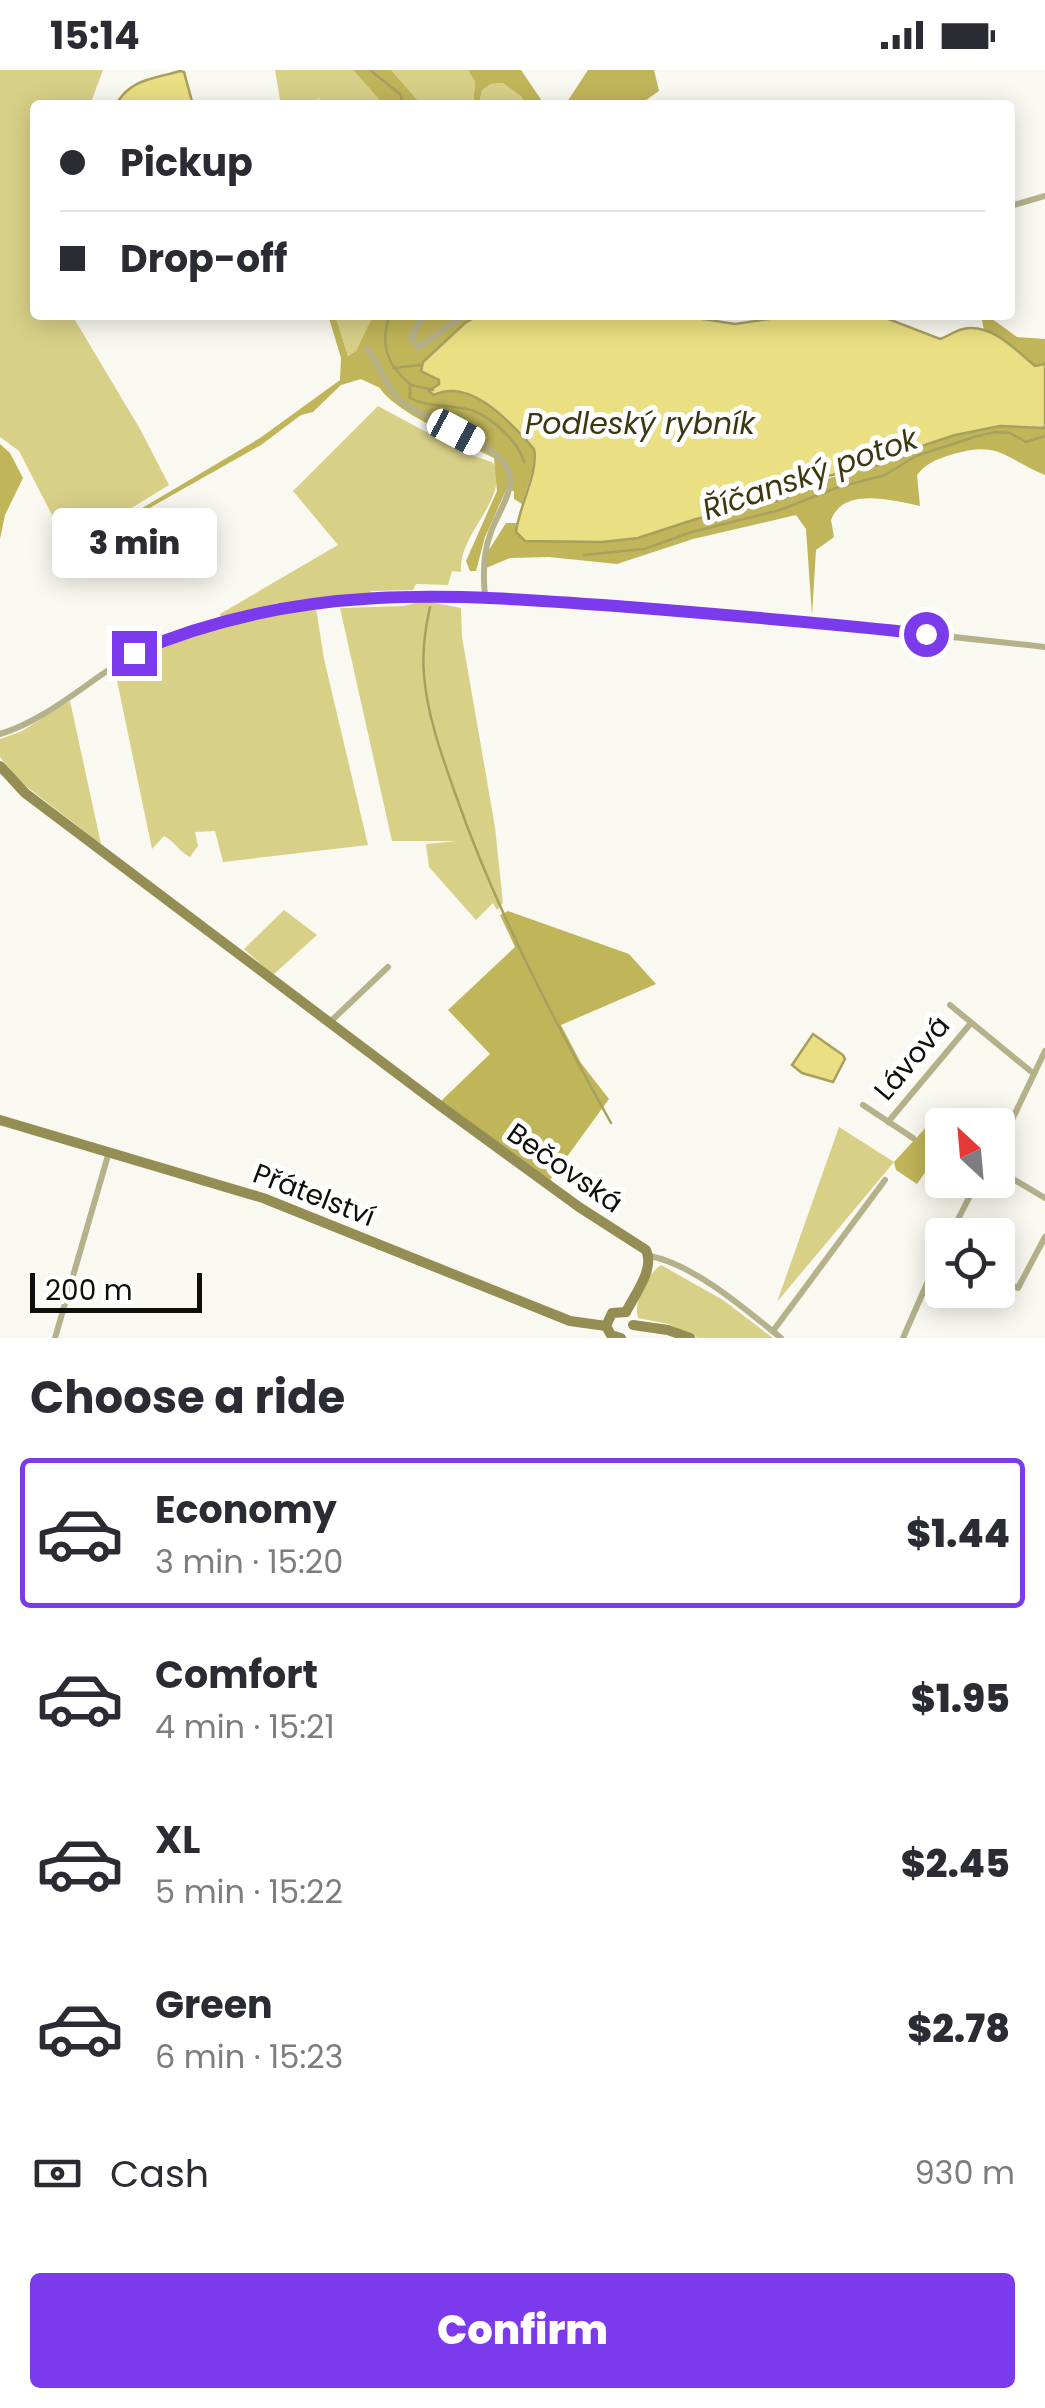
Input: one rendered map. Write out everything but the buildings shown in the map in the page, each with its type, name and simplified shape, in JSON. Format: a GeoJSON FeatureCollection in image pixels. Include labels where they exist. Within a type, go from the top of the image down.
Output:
{"type":"FeatureCollection","features":[{"type":"Feature","properties":{"kind":"street"},"geometry":{"type":"LineString","coordinates":[[1015,205],[1045,196]]}},
{"type":"Feature","properties":{"kind":"street"},"geometry":{"type":"LineString","coordinates":[[420,320],[411,338],[421,347],[457,320]]}},
{"type":"Feature","properties":{"kind":"street"},"geometry":{"type":"LineString","coordinates":[[366,348],[397,399],[501,458],[509,470],[509,487],[488,537],[484,596]]}},
{"type":"Feature","properties":{"kind":"street"},"geometry":{"type":"LineString","coordinates":[[0,734],[33,720],[134,653],[174,636],[294,604],[415,594],[484,596],[807,621],[1045,647]]}},
{"type":"Feature","properties":{"kind":"street","name":"Bečovská"},"geometry":{"type":"LineString","coordinates":[[0,766],[26,793],[328,1023],[579,1207],[641,1246],[650,1256],[663,1258],[726,1295],[782,1338]]}},
{"type":"Feature","properties":{"kind":"street"},"geometry":{"type":"LineString","coordinates":[[328,1023],[388,967]]}},
{"type":"Feature","properties":{"kind":"street"},"geometry":{"type":"LineString","coordinates":[[950,1005],[1034,1074]]}},
{"type":"Feature","properties":{"kind":"street","name":"Lávová"},"geometry":{"type":"LineString","coordinates":[[888,1122],[971,1023]]}},
{"type":"Feature","properties":{"kind":"street"},"geometry":{"type":"LineString","coordinates":[[1015,1114],[1044,1057]]}},
{"type":"Feature","properties":{"kind":"street","name":"Lávová"},"geometry":{"type":"LineString","coordinates":[[863,1105],[913,1138]]}},
{"type":"Feature","properties":{"kind":"street","name":"Přátelství"},"geometry":{"type":"LineString","coordinates":[[0,1120],[263,1198],[570,1321],[606,1326]]}},
{"type":"Feature","properties":{"kind":"street"},"geometry":{"type":"LineString","coordinates":[[54,1338],[110,1152]]}},
{"type":"Feature","properties":{"kind":"street"},"geometry":{"type":"LineString","coordinates":[[773,1331],[885,1180]]}},
{"type":"Feature","properties":{"kind":"street"},"geometry":{"type":"LineString","coordinates":[[1015,1180],[1043,1197],[1045,1186]]}},
{"type":"Feature","properties":{"kind":"street"},"geometry":{"type":"LineString","coordinates":[[1015,1286],[1018,1288],[1045,1237]]}},
{"type":"Feature","properties":{"kind":"street"},"geometry":{"type":"LineString","coordinates":[[626,1312],[648,1269],[650,1256]]}},
{"type":"Feature","properties":{"kind":"street"},"geometry":{"type":"LineString","coordinates":[[903,1338],[925,1289]]}},
{"type":"Feature","properties":{"kind":"street"},"geometry":{"type":"LineString","coordinates":[[626,1312],[612,1313],[606,1326],[611,1335],[619,1338],[630,1333],[634,1325]]}},
{"type":"Feature","properties":{"kind":"street"},"geometry":{"type":"LineString","coordinates":[[626,1312],[634,1325]]}},
{"type":"Feature","properties":{"kind":"street"},"geometry":{"type":"LineString","coordinates":[[634,1325],[690,1338]]}},
{"type":"Feature","properties":{"kind":"shaded area"},"geometry":{"type":"Polygon","coordinates":[[[0,70],[103,70],[92,100],[30,100],[30,320],[75,320],[169,485],[71,545],[19,451],[0,437],[0,70]]]}},
{"type":"Feature","properties":{"kind":"shaded area"},"geometry":{"type":"Polygon","coordinates":[[[275,70],[353,70],[380,100],[320,100],[318,96],[319,100],[280,100],[275,70]]]}},
{"type":"Feature","properties":{"kind":"shaded area"},"geometry":{"type":"Polygon","coordinates":[[[353,70],[391,70],[418,100],[380,100],[353,70]]]}},
{"type":"Feature","properties":{"kind":"shaded area"},"geometry":{"type":"Polygon","coordinates":[[[391,70],[468,70],[475,82],[473,100],[418,100],[391,70]]]}},
{"type":"Feature","properties":{"kind":"shaded area"},"geometry":{"type":"Polygon","coordinates":[[[468,70],[521,70],[541,100],[523,100],[503,83],[491,84],[482,90],[480,100],[473,100],[475,82],[468,70]]]}},
{"type":"Feature","properties":{"kind":"shaded area"},"geometry":{"type":"Polygon","coordinates":[[[588,70],[654,70],[659,91],[646,100],[568,100],[588,70]]]}},
{"type":"Feature","properties":{"kind":"shaded area"},"geometry":{"type":"Polygon","coordinates":[[[503,83],[523,100],[480,100],[482,90],[503,83]]]}},
{"type":"Feature","properties":{"kind":"shaded area"},"geometry":{"type":"Polygon","coordinates":[[[330,320],[337,320],[348,356],[356,351],[371,320],[470,320],[423,362],[421,371],[439,380],[429,391],[433,395],[462,393],[490,406],[534,449],[536,459],[522,504],[514,499],[514,491],[506,490],[485,537],[476,571],[470,571],[466,561],[497,491],[494,458],[414,416],[380,388],[361,379],[341,385],[313,412],[301,415],[261,445],[91,541],[78,558],[74,555],[90,539],[260,438],[340,380],[341,358],[330,320]]]}},
{"type":"Feature","properties":{"kind":"shaded area"},"geometry":{"type":"Polygon","coordinates":[[[337,320],[371,320],[356,351],[348,356],[337,320]]]}},
{"type":"Feature","properties":{"kind":"shaded area"},"geometry":{"type":"Polygon","coordinates":[[[982,320],[994,320],[1017,337],[1045,339],[1045,364],[1036,366],[1011,345],[984,330],[982,320]]]}},
{"type":"Feature","properties":{"kind":"shaded area"},"geometry":{"type":"Polygon","coordinates":[[[378,406],[465,453],[492,462],[497,468],[493,495],[466,545],[461,572],[452,571],[448,585],[416,584],[413,590],[371,591],[372,596],[277,603],[221,620],[220,614],[338,545],[293,491],[378,406]]]}},
{"type":"Feature","properties":{"kind":"shaded area"},"geometry":{"type":"Polygon","coordinates":[[[1000,426],[1045,428],[1045,475],[991,450],[967,451],[936,460],[920,471],[920,506],[870,498],[837,509],[831,520],[834,537],[816,550],[812,615],[806,529],[796,515],[693,539],[617,564],[549,557],[510,558],[486,568],[487,553],[506,523],[517,523],[516,532],[526,541],[602,542],[784,499],[809,485],[880,464],[919,446],[1000,426]]]}},
{"type":"Feature","properties":{"kind":"shaded area"},"geometry":{"type":"Polygon","coordinates":[[[0,444],[10,453],[23,478],[5,515],[0,539],[0,444]]]}},
{"type":"Feature","properties":{"kind":"shaded area"},"geometry":{"type":"Polygon","coordinates":[[[424,601],[461,608],[462,637],[495,827],[503,903],[497,910],[493,903],[476,920],[429,867],[426,844],[457,841],[392,841],[340,608],[403,606],[424,601]]]}},
{"type":"Feature","properties":{"kind":"shaded area"},"geometry":{"type":"Polygon","coordinates":[[[316,608],[324,659],[368,845],[223,862],[215,831],[195,832],[198,846],[190,857],[164,836],[152,849],[115,671],[161,647],[211,629],[316,608]]]}},
{"type":"Feature","properties":{"kind":"shaded area"},"geometry":{"type":"Polygon","coordinates":[[[70,701],[101,844],[18,780],[0,757],[0,739],[22,731],[70,701]]]}},
{"type":"Feature","properties":{"kind":"shaded area"},"geometry":{"type":"Polygon","coordinates":[[[284,910],[317,935],[273,975],[244,949],[284,910]]]}},
{"type":"Feature","properties":{"kind":"shaded area"},"geometry":{"type":"Polygon","coordinates":[[[508,911],[629,954],[656,984],[561,1025],[581,1063],[609,1099],[550,1180],[441,1101],[490,1054],[448,1010],[515,947],[500,915],[508,911]]]}},
{"type":"Feature","properties":{"kind":"shaded area"},"geometry":{"type":"Polygon","coordinates":[[[839,1127],[894,1162],[777,1302],[839,1127]]]}},
{"type":"Feature","properties":{"kind":"shaded area"},"geometry":{"type":"Polygon","coordinates":[[[925,1128],[925,1172],[917,1184],[896,1170],[894,1162],[925,1128]]]}},
{"type":"Feature","properties":{"kind":"shaded area"},"geometry":{"type":"Polygon","coordinates":[[[661,1265],[723,1300],[773,1338],[698,1338],[668,1324],[638,1318],[642,1289],[661,1265]]]}},
{"type":"Feature","properties":{"kind":"water"},"geometry":{"type":"Polygon","coordinates":[[[184,72],[192,100],[119,100],[135,85],[184,72]]]}},
{"type":"Feature","properties":{"kind":"water","name":"Podleský rybník"},"geometry":{"type":"Polygon","coordinates":[[[891,320],[940,339],[973,328],[993,333],[1035,366],[1045,364],[1045,428],[1000,426],[955,435],[878,465],[828,476],[802,486],[784,499],[696,519],[638,538],[602,542],[525,541],[516,532],[534,468],[534,449],[503,417],[476,398],[448,391],[434,395],[429,391],[439,380],[421,371],[423,362],[465,323],[891,320]]]}},
{"type":"Feature","properties":{"kind":"water"},"geometry":{"type":"Polygon","coordinates":[[[813,1034],[845,1059],[833,1082],[802,1073],[792,1065],[813,1034]]]}},
{"type":"Feature","properties":{"kind":"waterway","name":"Říčanský potok"},"geometry":{"type":"LineString","coordinates":[[370,70],[402,100]]}},
{"type":"Feature","properties":{"kind":"waterway","name":"Říčanský potok"},"geometry":{"type":"LineString","coordinates":[[389,320],[387,353],[410,384],[410,398],[481,415],[511,439],[524,462]]}},
{"type":"Feature","properties":{"kind":"waterway"},"geometry":{"type":"LineString","coordinates":[[393,368],[421,365]]}},
{"type":"Feature","properties":{"kind":"waterway"},"geometry":{"type":"LineString","coordinates":[[412,385],[433,390]]}},
{"type":"Feature","properties":{"kind":"waterway","name":"Říčanský potok"},"geometry":{"type":"LineString","coordinates":[[584,555],[644,549],[692,532],[780,510],[836,488],[885,475],[916,456],[974,437],[1010,433],[1026,442],[1045,436]]}},
{"type":"Feature","properties":{"kind":"waterway"},"geometry":{"type":"LineString","coordinates":[[430,607],[423,667],[436,735],[450,779],[506,920],[611,1123]]}},
{"type":"Feature","properties":{"kind":"route"},"geometry":{"type":"LineString","coordinates":[[134,653],[246,614],[294,604],[415,594],[520,598],[926,634]]}}]}
